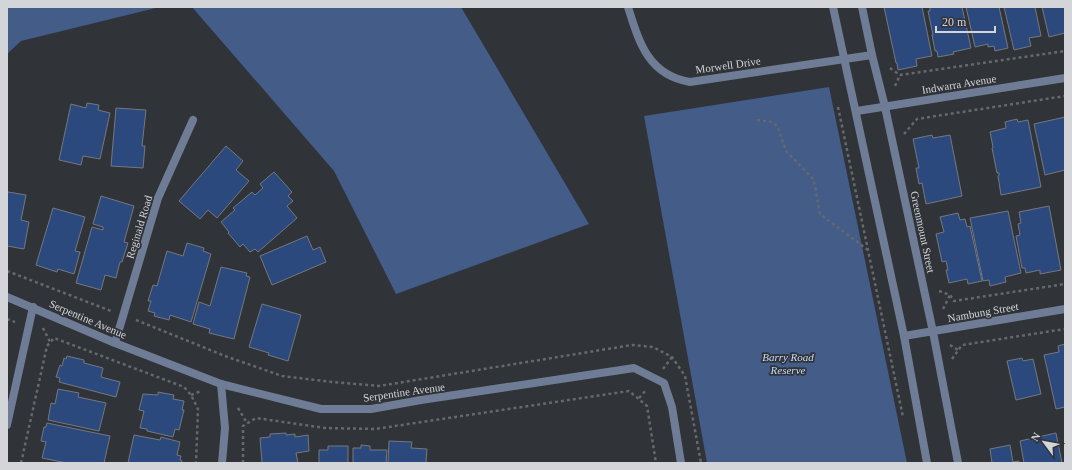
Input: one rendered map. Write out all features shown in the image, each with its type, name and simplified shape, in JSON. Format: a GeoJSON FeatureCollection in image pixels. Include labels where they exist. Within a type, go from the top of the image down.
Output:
{"type":"FeatureCollection","features":[{"type":"Feature","properties":{"kind":"street","name":"Morwell Drive"},"geometry":{"type":"LineString","coordinates":[[628,7],[637,36],[650,60],[664,73],[680,80],[690,82],[872,55]]}},
{"type":"Feature","properties":{"kind":"street"},"geometry":{"type":"LineString","coordinates":[[834,7],[904,336],[927,463]]}},
{"type":"Feature","properties":{"kind":"street","name":"Greenmount Street"},"geometry":{"type":"LineString","coordinates":[[862,7],[933,332],[958,463]]}},
{"type":"Feature","properties":{"kind":"street","name":"Indwarra Avenue"},"geometry":{"type":"LineString","coordinates":[[857,111],[1065,78]]}},
{"type":"Feature","properties":{"kind":"street","name":"Reginald Road"},"geometry":{"type":"LineString","coordinates":[[115,343],[158,198],[193,120]]}},
{"type":"Feature","properties":{"kind":"street","name":"Serpentine Avenue"},"geometry":{"type":"LineString","coordinates":[[7,297],[115,343],[221,384],[322,409],[370,409],[634,368],[664,383],[672,407],[681,463]]}},
{"type":"Feature","properties":{"kind":"street"},"geometry":{"type":"LineString","coordinates":[[7,425],[33,307]]}},
{"type":"Feature","properties":{"kind":"street","name":"Nambung Street"},"geometry":{"type":"LineString","coordinates":[[904,336],[1065,310]]}},
{"type":"Feature","properties":{"kind":"street"},"geometry":{"type":"LineString","coordinates":[[221,384],[225,428],[222,463]]}},
{"type":"Feature","properties":{"kind":"path"},"geometry":{"type":"LineString","coordinates":[[888,67],[900,75],[1065,51]]}},
{"type":"Feature","properties":{"kind":"path"},"geometry":{"type":"LineString","coordinates":[[903,135],[917,119],[1065,96]]}},
{"type":"Feature","properties":{"kind":"path"},"geometry":{"type":"LineString","coordinates":[[837,101],[903,417]]}},
{"type":"Feature","properties":{"kind":"path"},"geometry":{"type":"LineString","coordinates":[[757,120],[772,122],[778,127],[786,150],[813,179],[820,214],[868,250]]}},
{"type":"Feature","properties":{"kind":"path"},"geometry":{"type":"LineString","coordinates":[[7,271],[225,356],[282,376],[332,382],[379,386],[632,345],[653,347],[672,358],[685,376],[702,463]]}},
{"type":"Feature","properties":{"kind":"path"},"geometry":{"type":"LineString","coordinates":[[933,290],[950,295],[954,301],[1065,284]]}},
{"type":"Feature","properties":{"kind":"path"},"geometry":{"type":"LineString","coordinates":[[950,361],[962,345],[1065,329]]}},
{"type":"Feature","properties":{"kind":"path"},"geometry":{"type":"LineString","coordinates":[[21,463],[46,346],[54,338],[184,387],[191,395],[198,409],[196,463]]}},
{"type":"Feature","properties":{"kind":"path"},"geometry":{"type":"LineString","coordinates":[[244,463],[243,426],[256,418],[325,428],[375,429],[629,391],[648,406],[656,463]]}},
{"type":"Feature","properties":{"kind":"green space"},"geometry":{"type":"Polygon","coordinates":[[[7,7],[160,7],[21,41],[7,54],[7,7]]]}},
{"type":"Feature","properties":{"kind":"green space"},"geometry":{"type":"Polygon","coordinates":[[[192,7],[461,7],[589,224],[396,294],[334,171],[192,7]]]}},
{"type":"Feature","properties":{"kind":"green space","name":"Barry Road Reserve"},"geometry":{"type":"Polygon","coordinates":[[[829,87],[907,463],[707,463],[644,116],[829,87]]]}},
{"type":"Feature","properties":{"kind":"building"},"geometry":{"type":"Polygon","coordinates":[[[884,7],[922,7],[932,56],[916,59],[917,66],[898,70],[884,7]]]}},
{"type":"Feature","properties":{"kind":"building"},"geometry":{"type":"Polygon","coordinates":[[[930,7],[962,7],[971,48],[953,52],[954,54],[938,57],[937,51],[935,51],[928,11],[930,11],[930,7]]]}},
{"type":"Feature","properties":{"kind":"building"},"geometry":{"type":"Polygon","coordinates":[[[966,7],[999,7],[1008,48],[995,51],[994,46],[988,47],[988,44],[975,47],[966,7]]]}},
{"type":"Feature","properties":{"kind":"building"},"geometry":{"type":"Polygon","coordinates":[[[1004,7],[1035,7],[1041,36],[1029,38],[1031,46],[1014,50],[1004,7]]]}},
{"type":"Feature","properties":{"kind":"building"},"geometry":{"type":"Polygon","coordinates":[[[1042,7],[1065,7],[1065,33],[1049,37],[1042,7]]]}},
{"type":"Feature","properties":{"kind":"building"},"geometry":{"type":"Polygon","coordinates":[[[87,103],[99,105],[98,110],[110,113],[100,159],[83,156],[81,165],[59,160],[71,104],[86,108],[87,103]]]}},
{"type":"Feature","properties":{"kind":"building"},"geometry":{"type":"Polygon","coordinates":[[[116,108],[146,110],[142,146],[145,146],[143,168],[111,166],[116,108]]]}},
{"type":"Feature","properties":{"kind":"building"},"geometry":{"type":"Polygon","coordinates":[[[1065,117],[1065,170],[1045,175],[1034,124],[1065,117]]]}},
{"type":"Feature","properties":{"kind":"building"},"geometry":{"type":"Polygon","coordinates":[[[1017,119],[1018,122],[1028,120],[1041,187],[1001,195],[998,176],[999,173],[997,173],[990,132],[1006,128],[1005,122],[1017,119]]]}},
{"type":"Feature","properties":{"kind":"building"},"geometry":{"type":"Polygon","coordinates":[[[932,135],[933,138],[950,135],[962,196],[926,204],[922,183],[919,184],[916,168],[919,168],[913,139],[932,135]]]}},
{"type":"Feature","properties":{"kind":"building"},"geometry":{"type":"Polygon","coordinates":[[[226,146],[243,161],[236,170],[249,181],[217,218],[208,210],[200,219],[179,201],[226,146]]]}},
{"type":"Feature","properties":{"kind":"building"},"geometry":{"type":"Polygon","coordinates":[[[274,172],[292,192],[288,196],[293,201],[287,206],[297,218],[258,252],[255,249],[250,252],[243,244],[240,247],[221,222],[235,210],[233,208],[252,192],[255,195],[263,188],[260,184],[274,172]]]}},
{"type":"Feature","properties":{"kind":"building"},"geometry":{"type":"Polygon","coordinates":[[[7,189],[8,192],[26,195],[21,220],[29,222],[24,249],[7,246],[7,189]]]}},
{"type":"Feature","properties":{"kind":"building"},"geometry":{"type":"Polygon","coordinates":[[[101,196],[134,206],[124,242],[128,243],[122,262],[120,262],[116,278],[105,275],[101,290],[76,283],[92,227],[103,230],[103,227],[93,224],[101,196]]]}},
{"type":"Feature","properties":{"kind":"building"},"geometry":{"type":"Polygon","coordinates":[[[1049,206],[1061,270],[1040,274],[1040,270],[1026,273],[1025,268],[1022,268],[1016,236],[1020,235],[1018,224],[1021,223],[1019,212],[1049,206]]]}},
{"type":"Feature","properties":{"kind":"building"},"geometry":{"type":"Polygon","coordinates":[[[53,208],[85,217],[75,251],[80,252],[74,274],[58,269],[57,272],[36,265],[53,208]]]}},
{"type":"Feature","properties":{"kind":"building"},"geometry":{"type":"Polygon","coordinates":[[[1008,211],[1021,273],[1005,277],[1006,282],[990,286],[989,280],[983,281],[970,218],[1008,211]]]}},
{"type":"Feature","properties":{"kind":"building"},"geometry":{"type":"Polygon","coordinates":[[[958,213],[960,220],[965,219],[967,227],[970,226],[982,281],[968,284],[967,279],[949,283],[946,270],[948,270],[946,261],[942,262],[936,234],[944,232],[940,217],[958,213]]]}},
{"type":"Feature","properties":{"kind":"building"},"geometry":{"type":"Polygon","coordinates":[[[307,236],[313,250],[320,247],[326,262],[272,285],[260,256],[307,236]]]}},
{"type":"Feature","properties":{"kind":"building"},"geometry":{"type":"Polygon","coordinates":[[[187,243],[204,248],[203,251],[211,254],[191,322],[170,315],[169,320],[154,316],[155,313],[148,311],[151,301],[148,301],[153,285],[157,286],[167,251],[183,256],[187,243]]]}},
{"type":"Feature","properties":{"kind":"building"},"geometry":{"type":"Polygon","coordinates":[[[221,267],[247,273],[246,276],[250,277],[234,339],[209,333],[210,329],[193,324],[199,302],[210,306],[221,267]]]}},
{"type":"Feature","properties":{"kind":"building"},"geometry":{"type":"Polygon","coordinates":[[[262,304],[301,315],[288,361],[249,347],[262,304]]]}},
{"type":"Feature","properties":{"kind":"building"},"geometry":{"type":"Polygon","coordinates":[[[1065,344],[1065,407],[1056,409],[1044,355],[1059,352],[1058,346],[1065,344]]]}},
{"type":"Feature","properties":{"kind":"building"},"geometry":{"type":"Polygon","coordinates":[[[67,356],[84,360],[84,363],[103,368],[101,377],[120,382],[116,397],[59,382],[60,378],[56,377],[60,365],[62,366],[64,358],[66,359],[67,356]]]}},
{"type":"Feature","properties":{"kind":"building"},"geometry":{"type":"Polygon","coordinates":[[[1022,358],[1023,361],[1033,359],[1041,394],[1016,400],[1007,361],[1022,358]]]}},
{"type":"Feature","properties":{"kind":"building"},"geometry":{"type":"Polygon","coordinates":[[[58,389],[79,393],[78,397],[106,403],[99,431],[48,420],[51,403],[55,404],[58,389]]]}},
{"type":"Feature","properties":{"kind":"building"},"geometry":{"type":"Polygon","coordinates":[[[158,392],[174,395],[173,399],[184,401],[182,410],[184,410],[179,430],[175,429],[173,437],[140,428],[144,411],[139,410],[143,394],[158,395],[158,392]]]}},
{"type":"Feature","properties":{"kind":"building"},"geometry":{"type":"Polygon","coordinates":[[[47,423],[110,436],[104,463],[67,463],[42,458],[46,442],[41,441],[44,427],[46,427],[47,423]]]}},
{"type":"Feature","properties":{"kind":"building"},"geometry":{"type":"Polygon","coordinates":[[[286,433],[286,435],[295,434],[295,437],[308,435],[309,451],[296,453],[298,463],[262,463],[260,438],[270,437],[270,434],[286,433]]]}},
{"type":"Feature","properties":{"kind":"building"},"geometry":{"type":"Polygon","coordinates":[[[1056,433],[1062,463],[1024,463],[1020,441],[1056,433]]]}},
{"type":"Feature","properties":{"kind":"building"},"geometry":{"type":"Polygon","coordinates":[[[134,435],[160,440],[161,437],[180,442],[177,455],[181,456],[180,460],[182,463],[128,463],[134,435]]]}},
{"type":"Feature","properties":{"kind":"building"},"geometry":{"type":"Polygon","coordinates":[[[389,441],[412,442],[411,448],[427,449],[426,463],[388,463],[389,441]]]}},
{"type":"Feature","properties":{"kind":"building"},"geometry":{"type":"Polygon","coordinates":[[[361,445],[370,446],[370,450],[387,450],[386,463],[353,463],[353,448],[361,448],[361,445]]]}},
{"type":"Feature","properties":{"kind":"building"},"geometry":{"type":"Polygon","coordinates":[[[1010,445],[1013,462],[1019,461],[1019,463],[992,463],[990,449],[1010,445]]]}},
{"type":"Feature","properties":{"kind":"building"},"geometry":{"type":"Polygon","coordinates":[[[328,446],[348,446],[348,463],[319,463],[319,450],[328,450],[328,446]]]}}]}
